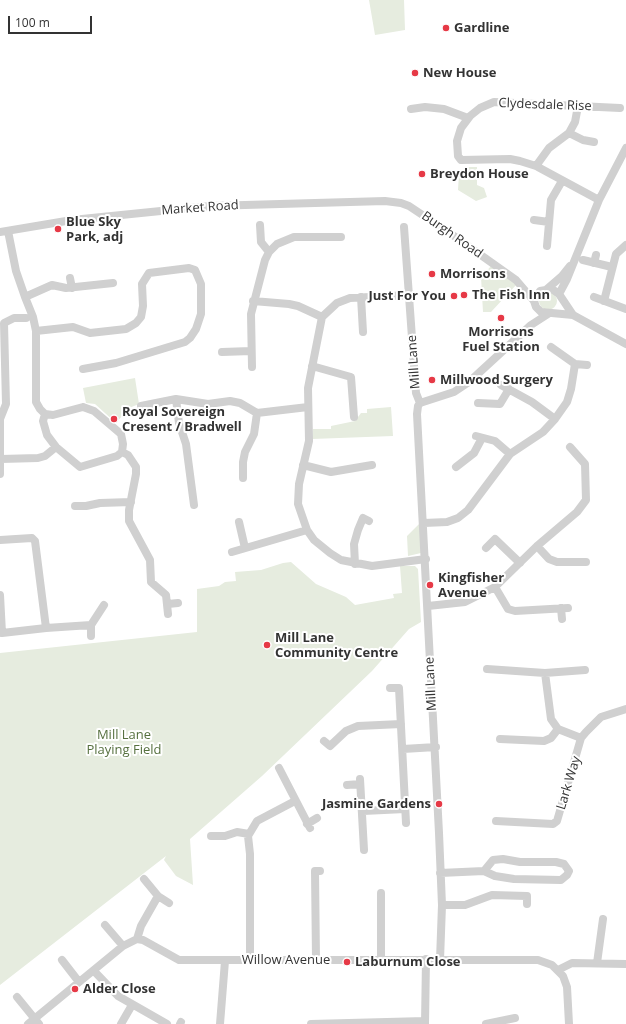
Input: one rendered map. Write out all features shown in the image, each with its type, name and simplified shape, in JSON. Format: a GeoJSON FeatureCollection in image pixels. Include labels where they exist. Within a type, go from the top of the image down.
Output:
{"type":"FeatureCollection","features":[{"type":"Feature","properties":{"kind":"street","name":"Clydesdale Rise"},"geometry":{"type":"LineString","coordinates":[[536,166],[510,158],[461,160],[458,156],[457,141],[461,128],[468,118],[480,108],[494,102],[620,108]]}},
{"type":"Feature","properties":{"kind":"street"},"geometry":{"type":"LineString","coordinates":[[578,106],[576,122],[569,133],[549,148],[536,166],[599,200]]}},
{"type":"Feature","properties":{"kind":"street"},"geometry":{"type":"LineString","coordinates":[[411,109],[425,107],[444,109],[468,118]]}},
{"type":"Feature","properties":{"kind":"street"},"geometry":{"type":"LineString","coordinates":[[569,133],[583,140],[594,142]]}},
{"type":"Feature","properties":{"kind":"street"},"geometry":{"type":"LineString","coordinates":[[420,403],[454,392],[469,382],[531,325],[560,307],[560,297],[571,271],[573,262],[599,200],[623,163],[626,148]]}},
{"type":"Feature","properties":{"kind":"street"},"geometry":{"type":"LineString","coordinates":[[548,246],[552,200],[562,181]]}},
{"type":"Feature","properties":{"kind":"street","name":"Market Road"},"geometry":{"type":"LineString","coordinates":[[4,232],[72,220],[216,206],[385,201],[401,204]]}},
{"type":"Feature","properties":{"kind":"street","name":"Burgh Road"},"geometry":{"type":"LineString","coordinates":[[401,204],[409,206],[521,284],[540,312],[574,315]]}},
{"type":"Feature","properties":{"kind":"street"},"geometry":{"type":"LineString","coordinates":[[534,220],[549,222]]}},
{"type":"Feature","properties":{"kind":"street"},"geometry":{"type":"LineString","coordinates":[[260,225],[261,242],[269,252]]}},
{"type":"Feature","properties":{"kind":"street","name":"Mill Lane"},"geometry":{"type":"LineString","coordinates":[[407,231],[416,393],[420,403],[417,414],[436,747],[442,905],[440,960]]}},
{"type":"Feature","properties":{"kind":"street"},"geometry":{"type":"LineString","coordinates":[[4,232],[16,271],[33,317],[36,331],[36,402],[45,414],[53,415],[83,407],[89,408],[121,434],[123,444],[122,452],[117,456],[80,467],[56,447],[44,430],[43,421],[45,414]]}},
{"type":"Feature","properties":{"kind":"street"},"geometry":{"type":"LineString","coordinates":[[252,367],[250,326],[253,301],[269,252],[277,244],[294,237],[341,237]]}},
{"type":"Feature","properties":{"kind":"street"},"geometry":{"type":"LineString","coordinates":[[604,301],[616,254],[626,245]]}},
{"type":"Feature","properties":{"kind":"street"},"geometry":{"type":"LineString","coordinates":[[583,260],[595,259],[612,267]]}},
{"type":"Feature","properties":{"kind":"street"},"geometry":{"type":"LineString","coordinates":[[531,325],[535,304],[543,290],[562,276],[573,262]]}},
{"type":"Feature","properties":{"kind":"street"},"geometry":{"type":"LineString","coordinates":[[36,331],[73,327],[90,332],[126,329],[136,323],[141,317],[143,306],[142,284],[149,273],[189,268],[195,270],[201,284],[200,314],[196,329],[190,338],[185,342],[116,363],[83,369]]}},
{"type":"Feature","properties":{"kind":"street"},"geometry":{"type":"LineString","coordinates":[[70,278],[72,288]]}},
{"type":"Feature","properties":{"kind":"street"},"geometry":{"type":"LineString","coordinates":[[25,297],[52,285],[72,288],[113,283]]}},
{"type":"Feature","properties":{"kind":"street","name":"Burgh Road"},"geometry":{"type":"LineString","coordinates":[[521,284],[543,290],[552,289],[574,315],[626,344]]}},
{"type":"Feature","properties":{"kind":"street"},"geometry":{"type":"LineString","coordinates":[[410,295],[350,298],[337,303],[322,317],[308,388],[310,441],[299,484],[298,504],[307,530],[314,540],[341,560],[355,564],[372,566],[426,559]]}},
{"type":"Feature","properties":{"kind":"street"},"geometry":{"type":"LineString","coordinates":[[361,297],[363,332]]}},
{"type":"Feature","properties":{"kind":"street"},"geometry":{"type":"LineString","coordinates":[[594,297],[626,309]]}},
{"type":"Feature","properties":{"kind":"street"},"geometry":{"type":"LineString","coordinates":[[253,301],[298,306],[322,317]]}},
{"type":"Feature","properties":{"kind":"street"},"geometry":{"type":"LineString","coordinates":[[0,474],[0,419],[6,404],[4,323],[14,318],[26,318]]}},
{"type":"Feature","properties":{"kind":"street"},"geometry":{"type":"LineString","coordinates":[[551,347],[575,364],[587,365]]}},
{"type":"Feature","properties":{"kind":"street"},"geometry":{"type":"LineString","coordinates":[[222,352],[251,351]]}},
{"type":"Feature","properties":{"kind":"street"},"geometry":{"type":"LineString","coordinates":[[424,523],[447,522],[458,518],[468,510],[510,454],[543,432],[555,419],[567,402],[571,389],[575,364]]}},
{"type":"Feature","properties":{"kind":"street"},"geometry":{"type":"LineString","coordinates":[[312,366],[351,377],[354,417]]}},
{"type":"Feature","properties":{"kind":"street"},"geometry":{"type":"LineString","coordinates":[[478,404],[500,404],[507,386],[555,419]]}},
{"type":"Feature","properties":{"kind":"street"},"geometry":{"type":"LineString","coordinates":[[141,406],[176,398],[208,404],[230,401],[240,402],[257,413],[308,408]]}},
{"type":"Feature","properties":{"kind":"street"},"geometry":{"type":"LineString","coordinates":[[176,398],[179,423],[186,444],[194,505]]}},
{"type":"Feature","properties":{"kind":"street"},"geometry":{"type":"LineString","coordinates":[[243,478],[243,462],[245,452],[254,434],[257,413]]}},
{"type":"Feature","properties":{"kind":"street"},"geometry":{"type":"LineString","coordinates":[[456,467],[474,453],[479,437],[495,441],[510,454]]}},
{"type":"Feature","properties":{"kind":"street"},"geometry":{"type":"LineString","coordinates":[[1,459],[38,458],[45,456],[56,447]]}},
{"type":"Feature","properties":{"kind":"street"},"geometry":{"type":"LineString","coordinates":[[428,606],[465,602],[495,588],[537,546],[577,512],[586,500],[583,488],[585,464],[570,447]]}},
{"type":"Feature","properties":{"kind":"street"},"geometry":{"type":"LineString","coordinates":[[122,452],[128,455],[136,467],[129,510],[129,521],[150,560],[152,566],[152,582],[166,595],[168,614]]}},
{"type":"Feature","properties":{"kind":"street"},"geometry":{"type":"LineString","coordinates":[[303,465],[331,472],[372,465]]}},
{"type":"Feature","properties":{"kind":"street"},"geometry":{"type":"LineString","coordinates":[[75,506],[86,506],[100,502],[131,502]]}},
{"type":"Feature","properties":{"kind":"street"},"geometry":{"type":"LineString","coordinates":[[355,564],[354,544],[363,518]]}},
{"type":"Feature","properties":{"kind":"street"},"geometry":{"type":"LineString","coordinates":[[239,522],[245,548]]}},
{"type":"Feature","properties":{"kind":"street"},"geometry":{"type":"LineString","coordinates":[[232,552],[307,530]]}},
{"type":"Feature","properties":{"kind":"street"},"geometry":{"type":"LineString","coordinates":[[0,540],[32,538],[35,541],[46,628]]}},
{"type":"Feature","properties":{"kind":"street"},"geometry":{"type":"LineString","coordinates":[[486,548],[494,539],[520,563]]}},
{"type":"Feature","properties":{"kind":"street"},"geometry":{"type":"LineString","coordinates":[[537,546],[549,559],[556,562],[586,562]]}},
{"type":"Feature","properties":{"kind":"street"},"geometry":{"type":"LineString","coordinates":[[495,588],[508,609],[515,611],[565,608],[562,619]]}},
{"type":"Feature","properties":{"kind":"street"},"geometry":{"type":"LineString","coordinates":[[0,595],[2,633],[91,625]]}},
{"type":"Feature","properties":{"kind":"street"},"geometry":{"type":"LineString","coordinates":[[168,604],[178,603]]}},
{"type":"Feature","properties":{"kind":"street"},"geometry":{"type":"LineString","coordinates":[[91,636],[91,625],[104,605]]}},
{"type":"Feature","properties":{"kind":"street"},"geometry":{"type":"LineString","coordinates":[[487,669],[544,673],[584,670]]}},
{"type":"Feature","properties":{"kind":"street"},"geometry":{"type":"LineString","coordinates":[[544,673],[548,711],[551,719],[558,729],[582,738]]}},
{"type":"Feature","properties":{"kind":"street"},"geometry":{"type":"LineString","coordinates":[[390,688],[399,688],[406,823]]}},
{"type":"Feature","properties":{"kind":"street","name":"Lark Way"},"geometry":{"type":"LineString","coordinates":[[496,821],[553,824],[557,821],[582,738],[591,724],[601,717],[626,709]]}},
{"type":"Feature","properties":{"kind":"street"},"geometry":{"type":"LineString","coordinates":[[328,746],[346,731],[358,726],[402,724]]}},
{"type":"Feature","properties":{"kind":"street"},"geometry":{"type":"LineString","coordinates":[[500,739],[544,741],[551,738],[558,729]]}},
{"type":"Feature","properties":{"kind":"street"},"geometry":{"type":"LineString","coordinates":[[403,749],[436,747]]}},
{"type":"Feature","properties":{"kind":"street"},"geometry":{"type":"LineString","coordinates":[[279,768],[308,826],[317,818]]}},
{"type":"Feature","properties":{"kind":"street"},"geometry":{"type":"LineString","coordinates":[[347,785],[360,782],[363,811],[364,848]]}},
{"type":"Feature","properties":{"kind":"street"},"geometry":{"type":"LineString","coordinates":[[250,960],[249,834],[253,826],[264,816],[295,801]]}},
{"type":"Feature","properties":{"kind":"street"},"geometry":{"type":"LineString","coordinates":[[363,811],[405,809]]}},
{"type":"Feature","properties":{"kind":"street"},"geometry":{"type":"LineString","coordinates":[[211,836],[225,836],[237,832],[249,834]]}},
{"type":"Feature","properties":{"kind":"street"},"geometry":{"type":"LineString","coordinates":[[440,873],[484,871],[495,876],[561,880],[568,875],[569,871],[564,864],[556,862],[520,862],[498,859],[493,860],[484,871]]}},
{"type":"Feature","properties":{"kind":"street"},"geometry":{"type":"LineString","coordinates":[[315,871],[316,960]]}},
{"type":"Feature","properties":{"kind":"street"},"geometry":{"type":"LineString","coordinates":[[144,879],[158,896],[170,903]]}},
{"type":"Feature","properties":{"kind":"street"},"geometry":{"type":"LineString","coordinates":[[381,893],[381,960]]}},
{"type":"Feature","properties":{"kind":"street"},"geometry":{"type":"LineString","coordinates":[[442,905],[465,905],[492,895],[527,896],[527,904]]}},
{"type":"Feature","properties":{"kind":"street"},"geometry":{"type":"LineString","coordinates":[[18,997],[34,1022],[123,946],[137,938],[141,926],[158,896]]}},
{"type":"Feature","properties":{"kind":"street"},"geometry":{"type":"LineString","coordinates":[[597,963],[603,918]]}},
{"type":"Feature","properties":{"kind":"street"},"geometry":{"type":"LineString","coordinates":[[105,924],[123,946]]}},
{"type":"Feature","properties":{"kind":"street","name":"Willow Avenue"},"geometry":{"type":"LineString","coordinates":[[137,938],[180,960],[440,960]]}},
{"type":"Feature","properties":{"kind":"street"},"geometry":{"type":"LineString","coordinates":[[311,1024],[425,1022],[426,959]]}},
{"type":"Feature","properties":{"kind":"street"},"geometry":{"type":"LineString","coordinates":[[62,960],[79,982]]}},
{"type":"Feature","properties":{"kind":"street"},"geometry":{"type":"LineString","coordinates":[[440,960],[538,960],[552,965],[562,976],[567,988],[570,1024]]}},
{"type":"Feature","properties":{"kind":"street"},"geometry":{"type":"LineString","coordinates":[[220,1024],[225,961]]}},
{"type":"Feature","properties":{"kind":"street"},"geometry":{"type":"LineString","coordinates":[[558,970],[572,963],[626,964]]}},
{"type":"Feature","properties":{"kind":"street"},"geometry":{"type":"LineString","coordinates":[[94,971],[109,988],[132,1005],[167,1024]]}},
{"type":"Feature","properties":{"kind":"street"},"geometry":{"type":"LineString","coordinates":[[121,1024],[132,1005]]}},
{"type":"Feature","properties":{"kind":"street"},"geometry":{"type":"LineString","coordinates":[[486,1024],[515,1018]]}},
{"type":"Feature","properties":{"kind":"green space"},"geometry":{"type":"Polygon","coordinates":[[[369,0],[404,0],[405,30],[375,35],[369,0]]]}},
{"type":"Feature","properties":{"kind":"green space"},"geometry":{"type":"Polygon","coordinates":[[[465,167],[477,167],[477,185],[484,188],[487,197],[476,201],[458,190],[459,173],[462,172],[465,167]]]}},
{"type":"Feature","properties":{"kind":"green space"},"geometry":{"type":"Polygon","coordinates":[[[492,265],[517,284],[491,312],[483,312],[481,277],[492,265]]]}},
{"type":"Feature","properties":{"kind":"green space"},"geometry":{"type":"Polygon","coordinates":[[[548,292],[554,295],[557,301],[554,307],[548,310],[542,307],[539,301],[542,295],[548,292]]]}},
{"type":"Feature","properties":{"kind":"green space"},"geometry":{"type":"Polygon","coordinates":[[[135,378],[139,404],[129,408],[116,423],[95,404],[86,403],[83,388],[135,378]]]}},
{"type":"Feature","properties":{"kind":"green space"},"geometry":{"type":"Polygon","coordinates":[[[391,407],[393,436],[312,439],[313,429],[331,429],[331,426],[355,421],[361,413],[367,413],[367,409],[391,407]]]}},
{"type":"Feature","properties":{"kind":"green space"},"geometry":{"type":"Polygon","coordinates":[[[420,523],[421,553],[408,556],[407,536],[420,523]]]}},
{"type":"Feature","properties":{"kind":"green space","name":"Mill Lane Playing Field"},"geometry":{"type":"Polygon","coordinates":[[[291,562],[316,584],[346,597],[355,605],[394,598],[393,594],[402,593],[400,566],[415,566],[418,569],[421,622],[409,629],[372,671],[262,776],[190,839],[193,885],[176,876],[164,860],[166,856],[0,985],[0,653],[197,632],[197,589],[219,586],[225,582],[236,581],[235,572],[261,570],[291,562]]]}},
{"type":"Feature","properties":{"kind":"place","name":"Gardline"},"geometry":{"type":"Point","coordinates":[446,28]}},
{"type":"Feature","properties":{"kind":"place","name":"New House"},"geometry":{"type":"Point","coordinates":[415,73]}},
{"type":"Feature","properties":{"kind":"place","name":"Breydon House"},"geometry":{"type":"Point","coordinates":[422,174]}},
{"type":"Feature","properties":{"kind":"place","name":"Blue Sky Park, adj"},"geometry":{"type":"Point","coordinates":[58,229]}},
{"type":"Feature","properties":{"kind":"place","name":"Morrisons"},"geometry":{"type":"Point","coordinates":[432,274]}},
{"type":"Feature","properties":{"kind":"place","name":"The Fish Inn"},"geometry":{"type":"Point","coordinates":[464,295]}},
{"type":"Feature","properties":{"kind":"place","name":"Just For You"},"geometry":{"type":"Point","coordinates":[454,296]}},
{"type":"Feature","properties":{"kind":"place","name":"Morrisons Fuel Station"},"geometry":{"type":"Point","coordinates":[501,318]}},
{"type":"Feature","properties":{"kind":"place","name":"Millwood Surgery"},"geometry":{"type":"Point","coordinates":[432,380]}},
{"type":"Feature","properties":{"kind":"place","name":"Royal Sovereign Cresent / Bradwell"},"geometry":{"type":"Point","coordinates":[114,419]}},
{"type":"Feature","properties":{"kind":"place","name":"Kingfisher Avenue"},"geometry":{"type":"Point","coordinates":[430,585]}},
{"type":"Feature","properties":{"kind":"place","name":"Mill Lane Community Centre"},"geometry":{"type":"Point","coordinates":[267,645]}},
{"type":"Feature","properties":{"kind":"place","name":"Jasmine Gardens"},"geometry":{"type":"Point","coordinates":[439,804]}},
{"type":"Feature","properties":{"kind":"place","name":"Laburnum Close"},"geometry":{"type":"Point","coordinates":[347,962]}},
{"type":"Feature","properties":{"kind":"place","name":"Alder Close"},"geometry":{"type":"Point","coordinates":[75,989]}}]}
